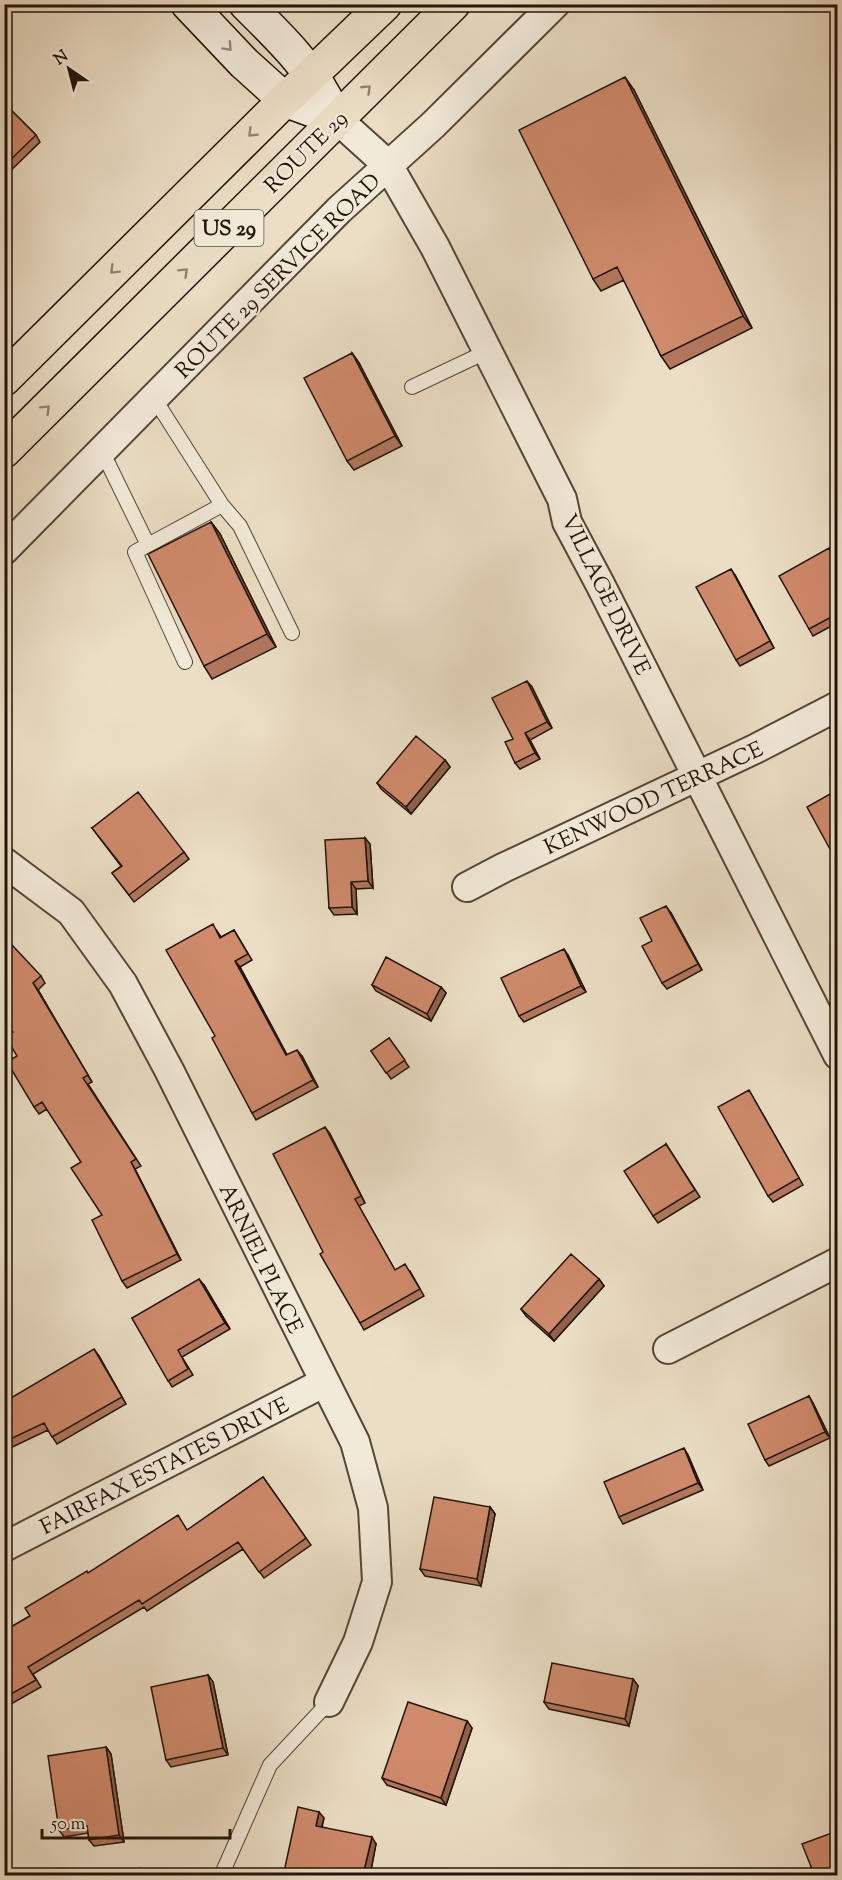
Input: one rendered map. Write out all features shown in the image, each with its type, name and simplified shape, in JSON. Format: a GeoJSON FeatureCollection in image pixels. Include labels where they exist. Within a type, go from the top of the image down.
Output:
{"type":"FeatureCollection","features":[{"type":"Feature","properties":{"kind":"main road"},"geometry":{"type":"LineString","coordinates":[[188,4],[244,63],[285,100],[337,119]]}},
{"type":"Feature","properties":{"kind":"main road"},"geometry":{"type":"LineString","coordinates":[[246,4],[313,75],[337,119]]}},
{"type":"Feature","properties":{"kind":"main road","name":"US 29"},"geometry":{"type":"LineString","coordinates":[[4,379],[385,4]]}},
{"type":"Feature","properties":{"kind":"main road","name":"ROUTE 29"},"geometry":{"type":"LineString","coordinates":[[4,451],[453,4]]}},
{"type":"Feature","properties":{"kind":"street","name":"ROUTE 29 SERVICE ROAD"},"geometry":{"type":"LineString","coordinates":[[4,550],[339,210],[433,124],[555,4]]}},
{"type":"Feature","properties":{"kind":"street","name":"VILLAGE DRIVE"},"geometry":{"type":"LineString","coordinates":[[337,119],[388,165],[435,247],[562,499],[567,522],[698,776],[837,1054]]}},
{"type":"Feature","properties":{"kind":"street","name":"KENWOOD TERRACE"},"geometry":{"type":"LineString","coordinates":[[467,887],[755,749],[837,706]]}},
{"type":"Feature","properties":{"kind":"street","name":"ARNIEL PLACE"},"geometry":{"type":"LineString","coordinates":[[4,862],[71,912],[123,984],[169,1071],[323,1383],[355,1442],[373,1508],[377,1582],[358,1642],[329,1702]]}},
{"type":"Feature","properties":{"kind":"street"},"geometry":{"type":"LineString","coordinates":[[668,1349],[837,1262]]}},
{"type":"Feature","properties":{"kind":"street","name":"FAIRFAX ESTATES DRIVE"},"geometry":{"type":"LineString","coordinates":[[4,1547],[323,1383]]}},
{"type":"Feature","properties":{"kind":"lane"},"geometry":{"type":"LineString","coordinates":[[412,387],[488,351]]}},
{"type":"Feature","properties":{"kind":"lane"},"geometry":{"type":"LineString","coordinates":[[154,398],[222,505],[240,526],[292,633]]}},
{"type":"Feature","properties":{"kind":"lane"},"geometry":{"type":"LineString","coordinates":[[102,451],[148,545]]}},
{"type":"Feature","properties":{"kind":"lane"},"geometry":{"type":"LineString","coordinates":[[185,663],[135,552],[222,505]]}},
{"type":"Feature","properties":{"kind":"lane"},"geometry":{"type":"LineString","coordinates":[[221,1875],[270,1765],[329,1702]]}},
{"type":"Feature","properties":{"kind":"building"},"geometry":{"type":"Polygon","coordinates":[[[625,77],[743,316],[661,356],[617,267],[593,279],[519,130],[625,77]]]}},
{"type":"Feature","properties":{"kind":"building"},"geometry":{"type":"Polygon","coordinates":[[[4,103],[36,135],[4,166],[4,103]]]}},
{"type":"Feature","properties":{"kind":"building"},"geometry":{"type":"Polygon","coordinates":[[[352,353],[395,436],[347,461],[304,378],[352,353]]]}},
{"type":"Feature","properties":{"kind":"building"},"geometry":{"type":"Polygon","coordinates":[[[211,522],[267,634],[204,666],[148,554],[211,522]]]}},
{"type":"Feature","properties":{"kind":"building"},"geometry":{"type":"Polygon","coordinates":[[[829,548],[837,563],[837,614],[809,629],[779,576],[829,548]]]}},
{"type":"Feature","properties":{"kind":"building"},"geometry":{"type":"Polygon","coordinates":[[[731,569],[770,641],[736,660],[696,587],[731,569]]]}},
{"type":"Feature","properties":{"kind":"building"},"geometry":{"type":"Polygon","coordinates":[[[527,681],[547,722],[525,733],[535,753],[515,763],[505,742],[513,739],[492,698],[527,681]]]}},
{"type":"Feature","properties":{"kind":"building"},"geometry":{"type":"Polygon","coordinates":[[[416,736],[445,760],[406,807],[377,783],[416,736]]]}},
{"type":"Feature","properties":{"kind":"building"},"geometry":{"type":"Polygon","coordinates":[[[837,790],[837,862],[807,807],[837,790]]]}},
{"type":"Feature","properties":{"kind":"building"},"geometry":{"type":"Polygon","coordinates":[[[138,792],[184,852],[129,895],[112,873],[122,866],[92,828],[138,792]]]}},
{"type":"Feature","properties":{"kind":"building"},"geometry":{"type":"Polygon","coordinates":[[[365,838],[368,881],[351,882],[352,907],[329,908],[325,840],[365,838]]]}},
{"type":"Feature","properties":{"kind":"building"},"geometry":{"type":"Polygon","coordinates":[[[666,906],[698,964],[662,983],[642,946],[652,941],[640,918],[666,906]]]}},
{"type":"Feature","properties":{"kind":"building"},"geometry":{"type":"Polygon","coordinates":[[[213,924],[220,938],[234,930],[248,954],[235,961],[286,1055],[297,1050],[313,1080],[252,1113],[212,1038],[215,1036],[166,950],[213,924]]]}},
{"type":"Feature","properties":{"kind":"building"},"geometry":{"type":"Polygon","coordinates":[[[12,945],[41,976],[33,983],[88,1075],[83,1078],[136,1159],[131,1162],[177,1254],[122,1281],[92,1220],[102,1215],[71,1168],[81,1162],[42,1102],[34,1107],[7,1062],[17,1056],[5,1036],[13,1032],[4,1023],[4,952],[12,945]]]}},
{"type":"Feature","properties":{"kind":"building"},"geometry":{"type":"Polygon","coordinates":[[[564,949],[581,986],[519,1016],[501,978],[564,949]]]}},
{"type":"Feature","properties":{"kind":"building"},"geometry":{"type":"Polygon","coordinates":[[[386,957],[441,987],[427,1014],[372,985],[386,957]]]}},
{"type":"Feature","properties":{"kind":"building"},"geometry":{"type":"Polygon","coordinates":[[[389,1038],[405,1060],[386,1073],[371,1051],[389,1038]]]}},
{"type":"Feature","properties":{"kind":"building"},"geometry":{"type":"Polygon","coordinates":[[[749,1090],[799,1178],[768,1196],[718,1107],[749,1090]]]}},
{"type":"Feature","properties":{"kind":"building"},"geometry":{"type":"Polygon","coordinates":[[[325,1127],[361,1196],[355,1199],[395,1270],[405,1264],[420,1289],[360,1323],[320,1254],[323,1252],[273,1154],[325,1127]]]}},
{"type":"Feature","properties":{"kind":"building"},"geometry":{"type":"Polygon","coordinates":[[[666,1144],[695,1190],[653,1216],[624,1171],[666,1144]]]}},
{"type":"Feature","properties":{"kind":"building"},"geometry":{"type":"Polygon","coordinates":[[[571,1254],[599,1279],[549,1334],[521,1309],[571,1254]]]}},
{"type":"Feature","properties":{"kind":"building"},"geometry":{"type":"Polygon","coordinates":[[[199,1279],[225,1323],[178,1350],[188,1369],[168,1381],[132,1318],[199,1279]]]}},
{"type":"Feature","properties":{"kind":"building"},"geometry":{"type":"Polygon","coordinates":[[[94,1349],[122,1397],[52,1437],[44,1423],[4,1442],[4,1402],[94,1349]]]}},
{"type":"Feature","properties":{"kind":"building"},"geometry":{"type":"Polygon","coordinates":[[[809,1396],[825,1432],[765,1460],[748,1424],[809,1396]]]}},
{"type":"Feature","properties":{"kind":"building"},"geometry":{"type":"Polygon","coordinates":[[[684,1448],[698,1483],[619,1517],[604,1482],[684,1448]]]}},
{"type":"Feature","properties":{"kind":"building"},"geometry":{"type":"Polygon","coordinates":[[[263,1477],[306,1538],[259,1572],[238,1542],[142,1604],[139,1600],[28,1667],[36,1680],[4,1698],[4,1631],[30,1616],[25,1608],[87,1571],[88,1573],[178,1515],[187,1530],[263,1477]]]}},
{"type":"Feature","properties":{"kind":"building"},"geometry":{"type":"Polygon","coordinates":[[[434,1497],[490,1507],[477,1579],[420,1569],[434,1497]]]}},
{"type":"Feature","properties":{"kind":"building"},"geometry":{"type":"Polygon","coordinates":[[[552,1663],[633,1679],[625,1719],[544,1702],[552,1663]]]}},
{"type":"Feature","properties":{"kind":"building"},"geometry":{"type":"Polygon","coordinates":[[[208,1675],[223,1748],[166,1760],[151,1687],[208,1675]]]}},
{"type":"Feature","properties":{"kind":"building"},"geometry":{"type":"Polygon","coordinates":[[[408,1702],[467,1721],[441,1798],[382,1778],[408,1702]]]}},
{"type":"Feature","properties":{"kind":"building"},"geometry":{"type":"Polygon","coordinates":[[[106,1747],[119,1835],[89,1840],[87,1826],[59,1830],[48,1756],[106,1747]]]}},
{"type":"Feature","properties":{"kind":"building"},"geometry":{"type":"Polygon","coordinates":[[[298,1807],[319,1812],[316,1826],[372,1837],[363,1875],[300,1875],[284,1872],[298,1807]]]}},
{"type":"Feature","properties":{"kind":"building"},"geometry":{"type":"Polygon","coordinates":[[[837,1831],[837,1866],[814,1874],[802,1844],[837,1831]]]}},
{"type":"Feature","properties":{"kind":"building"},"geometry":{"type":"Polygon","coordinates":[[[140,1868],[143,1875],[122,1875],[140,1868]]]}}]}
